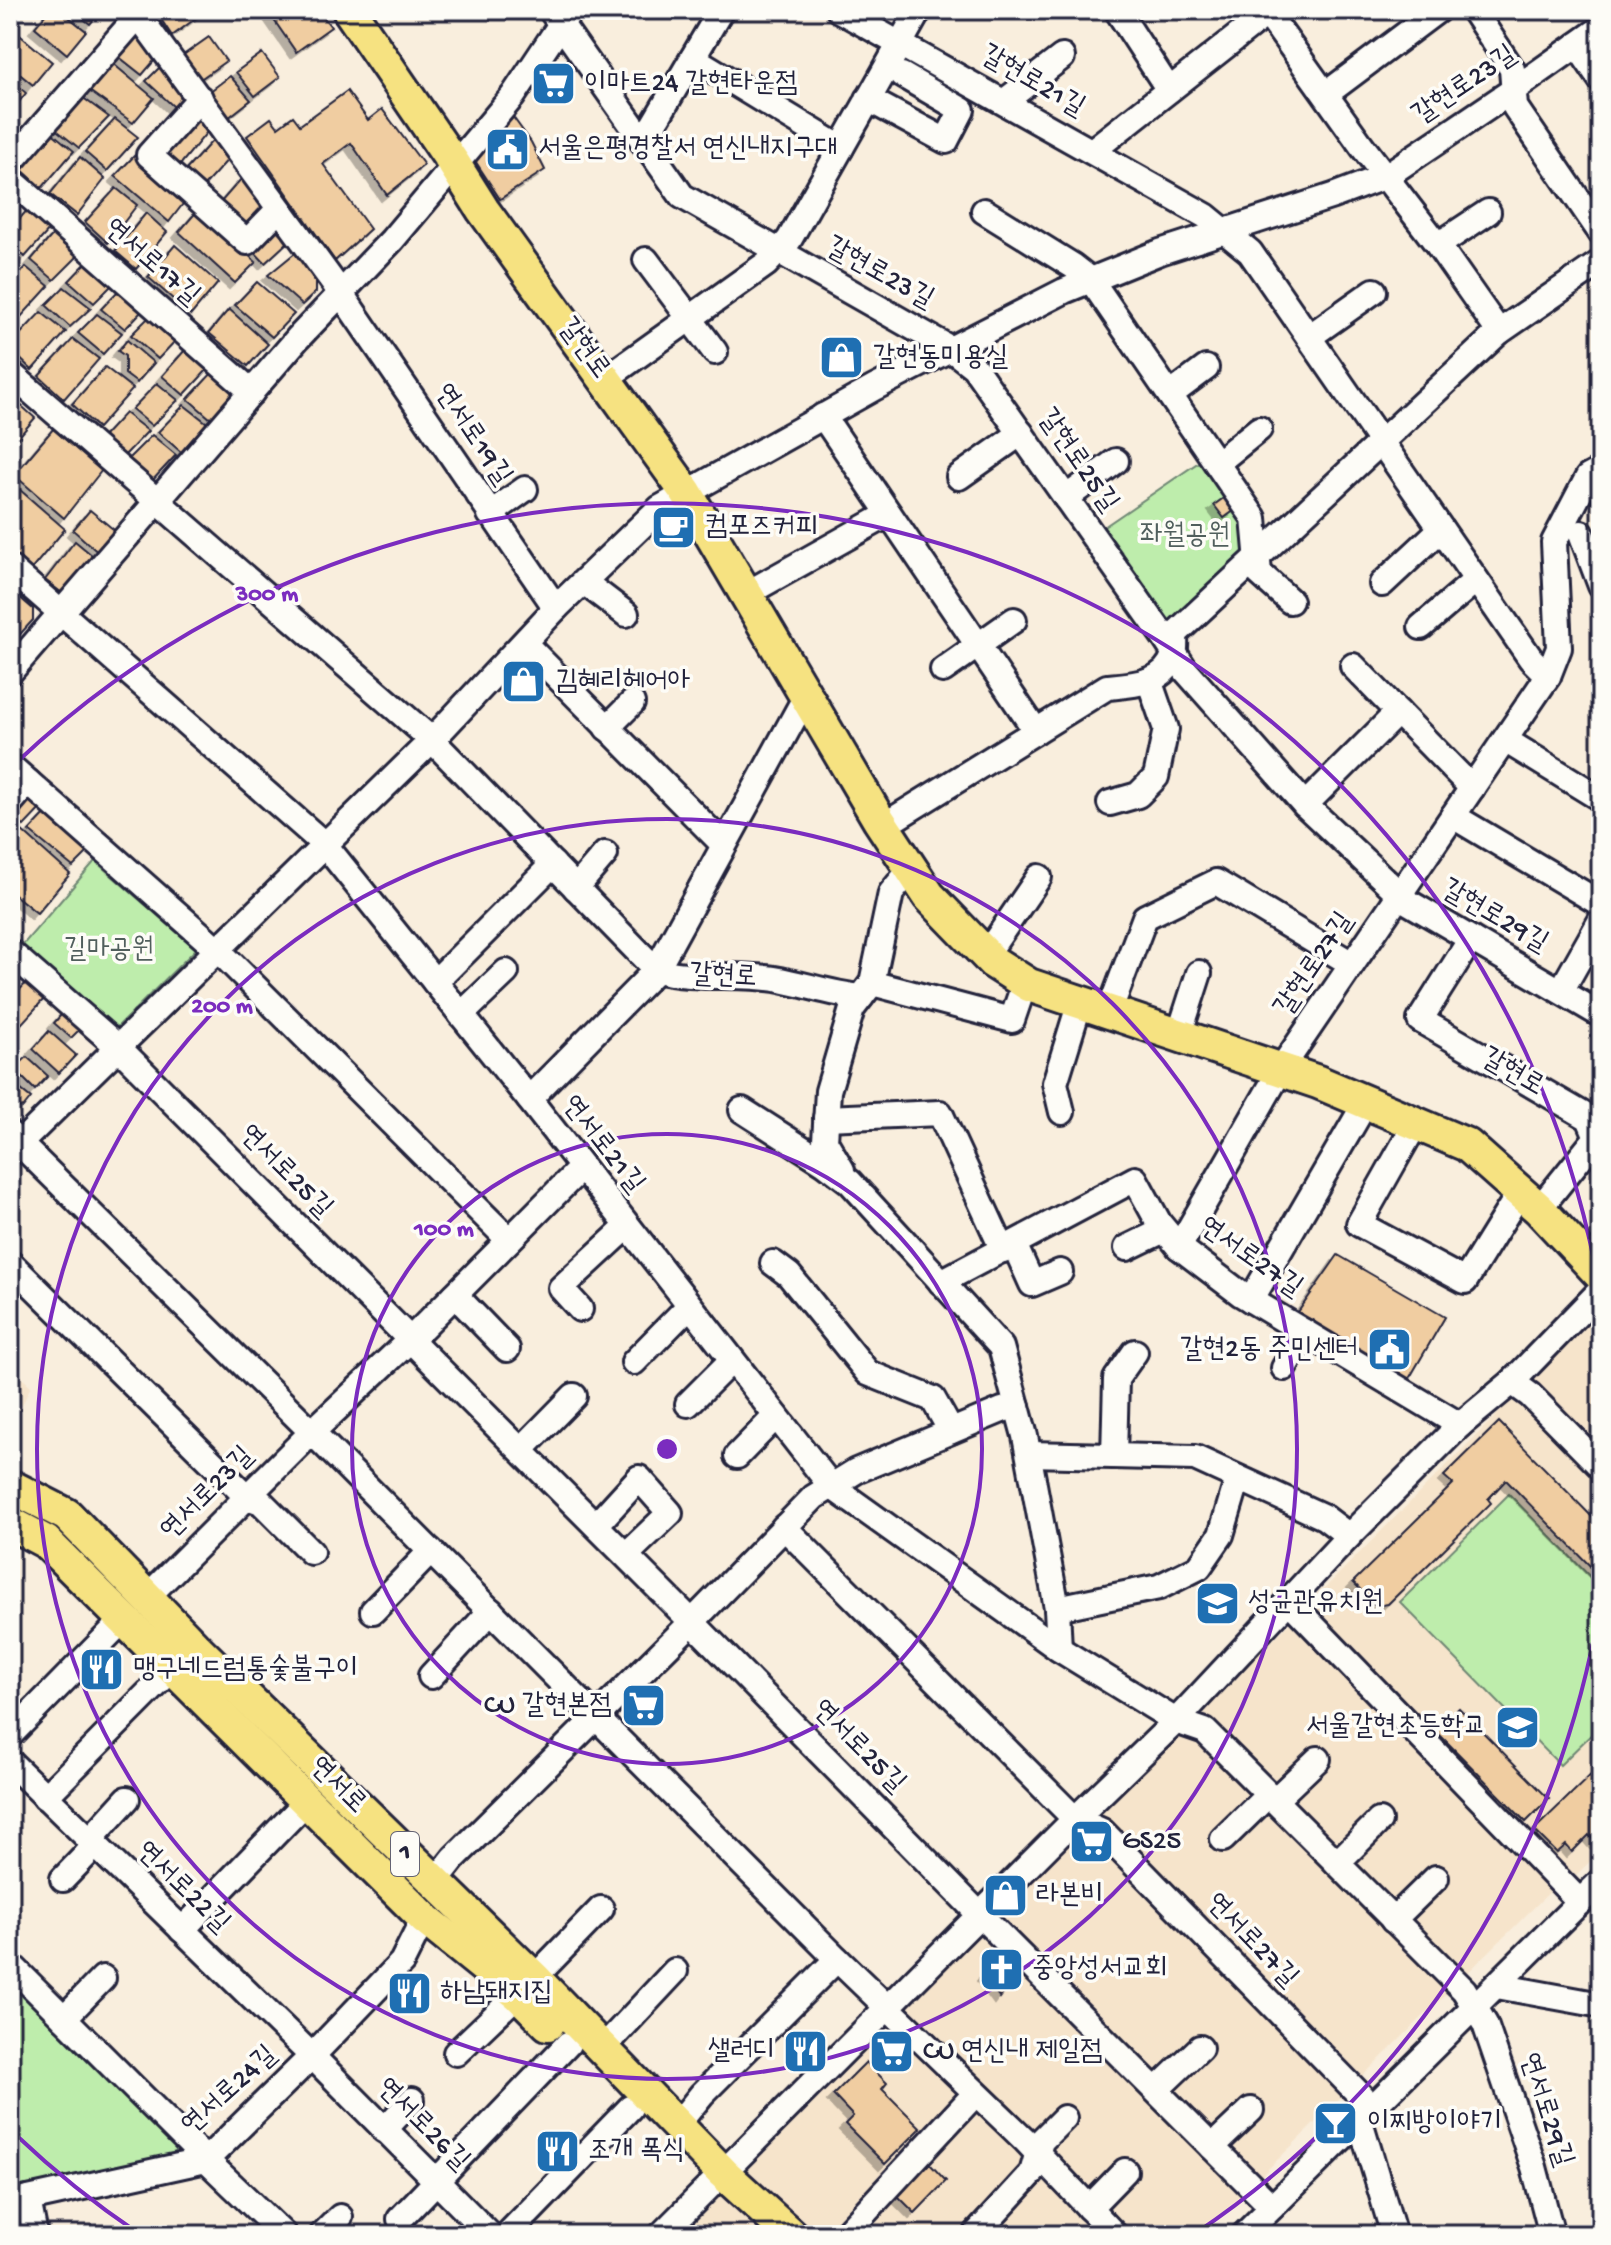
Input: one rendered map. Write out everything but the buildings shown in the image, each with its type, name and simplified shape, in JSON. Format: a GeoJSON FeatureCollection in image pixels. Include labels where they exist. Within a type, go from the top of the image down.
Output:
{"type":"FeatureCollection","features":[{"type":"Feature","properties":{"kind":"main road","name":"갈현로"},"geometry":{"type":"LineString","coordinates":[[349,10],[483,210],[686,492],[883,826],[929,896],[986,955],[1025,982],[1281,1069],[1467,1145],[1530,1201],[1601,1275]]}},
{"type":"Feature","properties":{"kind":"main road","name":"연서로"},"geometry":{"type":"LineString","coordinates":[[10,1486],[67,1515],[146,1598],[435,1882],[526,1986],[568,2044],[630,2108],[716,2181],[791,2235]]}},
{"type":"Feature","properties":{"kind":"main road","name":"연서로"},"geometry":{"type":"LineString","coordinates":[[10,1523],[46,1542],[424,1918],[526,1986],[603,2048],[677,2125],[716,2181],[760,2235]]}},
{"type":"Feature","properties":{"kind":"street"},"geometry":{"type":"LineString","coordinates":[[643,142],[721,10]]}},
{"type":"Feature","properties":{"kind":"street","name":"갈현로21길"},"geometry":{"type":"LineString","coordinates":[[839,10],[1092,151]]}},
{"type":"Feature","properties":{"kind":"street"},"geometry":{"type":"LineString","coordinates":[[605,379],[766,264],[789,240],[919,10]]}},
{"type":"Feature","properties":{"kind":"street"},"geometry":{"type":"LineString","coordinates":[[1117,10],[1169,90]]}},
{"type":"Feature","properties":{"kind":"street"},"geometry":{"type":"LineString","coordinates":[[1326,94],[1438,10]]}},
{"type":"Feature","properties":{"kind":"street"},"geometry":{"type":"LineString","coordinates":[[1473,10],[1512,69],[1515,107],[1601,233]]}},
{"type":"Feature","properties":{"kind":"street"},"geometry":{"type":"LineString","coordinates":[[1499,332],[1268,11],[1092,151],[1206,216],[1250,252],[1531,659],[1548,676]]}},
{"type":"Feature","properties":{"kind":"street"},"geometry":{"type":"LineString","coordinates":[[10,163],[138,12],[340,295]]}},
{"type":"Feature","properties":{"kind":"street"},"geometry":{"type":"LineString","coordinates":[[10,672],[298,338],[392,240],[513,96],[561,15],[643,142],[682,196],[778,252]]}},
{"type":"Feature","properties":{"kind":"street","name":"갈현로23길"},"geometry":{"type":"LineString","coordinates":[[686,492],[823,416],[1064,291],[1160,252],[1386,176],[1601,28]]}},
{"type":"Feature","properties":{"kind":"street"},"geometry":{"type":"LineString","coordinates":[[1577,45],[1601,80]]}},
{"type":"Feature","properties":{"kind":"street"},"geometry":{"type":"LineString","coordinates":[[1005,101],[1062,57]]}},
{"type":"Feature","properties":{"kind":"street"},"geometry":{"type":"LineString","coordinates":[[693,58],[841,148]]}},
{"type":"Feature","properties":{"kind":"street"},"geometry":{"type":"LineString","coordinates":[[868,99],[946,141],[962,110],[902,75]]}},
{"type":"Feature","properties":{"kind":"street"},"geometry":{"type":"LineString","coordinates":[[200,98],[149,155],[247,242],[279,209]]}},
{"type":"Feature","properties":{"kind":"street","name":"연서로17길"},"geometry":{"type":"LineString","coordinates":[[10,179],[252,392]]}},
{"type":"Feature","properties":{"kind":"street"},"geometry":{"type":"LineString","coordinates":[[984,211],[1091,280],[1254,518],[1259,573],[1290,601]]}},
{"type":"Feature","properties":{"kind":"street"},"geometry":{"type":"LineString","coordinates":[[1438,245],[1488,212]]}},
{"type":"Feature","properties":{"kind":"street","name":"갈현로23길"},"geometry":{"type":"LineString","coordinates":[[778,252],[951,349]]}},
{"type":"Feature","properties":{"kind":"street"},"geometry":{"type":"LineString","coordinates":[[646,260],[715,352]]}},
{"type":"Feature","properties":{"kind":"street"},"geometry":{"type":"LineString","coordinates":[[883,826],[1107,687],[1138,685],[1165,672],[1174,654],[1175,634],[1499,332],[1601,262]]}},
{"type":"Feature","properties":{"kind":"street"},"geometry":{"type":"LineString","coordinates":[[1311,340],[1374,291]]}},
{"type":"Feature","properties":{"kind":"street","name":"연서로19길"},"geometry":{"type":"LineString","coordinates":[[340,295],[556,608]]}},
{"type":"Feature","properties":{"kind":"street","name":"갈현로25길"},"geometry":{"type":"LineString","coordinates":[[951,349],[974,367],[1186,671],[1305,805]]}},
{"type":"Feature","properties":{"kind":"street"},"geometry":{"type":"LineString","coordinates":[[1170,395],[1206,368]]}},
{"type":"Feature","properties":{"kind":"street"},"geometry":{"type":"LineString","coordinates":[[10,373],[432,740],[656,970]]}},
{"type":"Feature","properties":{"kind":"street"},"geometry":{"type":"LineString","coordinates":[[823,416],[1036,731]]}},
{"type":"Feature","properties":{"kind":"street"},"geometry":{"type":"LineString","coordinates":[[1217,463],[1259,429]]}},
{"type":"Feature","properties":{"kind":"street"},"geometry":{"type":"LineString","coordinates":[[959,477],[1021,433]]}},
{"type":"Feature","properties":{"kind":"street"},"geometry":{"type":"LineString","coordinates":[[1066,498],[1116,461]]}},
{"type":"Feature","properties":{"kind":"street","name":"갈현로27길"},"geometry":{"type":"LineString","coordinates":[[1281,1069],[1548,676],[1559,648],[1554,542],[1588,477],[1601,470]]}},
{"type":"Feature","properties":{"kind":"street"},"geometry":{"type":"LineString","coordinates":[[490,514],[525,489]]}},
{"type":"Feature","properties":{"kind":"street"},"geometry":{"type":"LineString","coordinates":[[686,492],[660,508],[556,608],[432,740],[13,1143],[312,1432],[837,1959],[1036,2153],[1089,2208],[1107,2232]]}},
{"type":"Feature","properties":{"kind":"street"},"geometry":{"type":"LineString","coordinates":[[746,594],[889,514]]}},
{"type":"Feature","properties":{"kind":"street"},"geometry":{"type":"LineString","coordinates":[[1382,584],[1441,529]]}},
{"type":"Feature","properties":{"kind":"street"},"geometry":{"type":"LineString","coordinates":[[1581,533],[1601,586]]}},
{"type":"Feature","properties":{"kind":"street"},"geometry":{"type":"LineString","coordinates":[[10,568],[325,845],[529,1099]]}},
{"type":"Feature","properties":{"kind":"street"},"geometry":{"type":"LineString","coordinates":[[1421,627],[1476,580]]}},
{"type":"Feature","properties":{"kind":"street"},"geometry":{"type":"LineString","coordinates":[[584,582],[626,614]]}},
{"type":"Feature","properties":{"kind":"street"},"geometry":{"type":"LineString","coordinates":[[943,670],[1014,620]]}},
{"type":"Feature","properties":{"kind":"street"},"geometry":{"type":"LineString","coordinates":[[524,643],[724,845]]}},
{"type":"Feature","properties":{"kind":"street"},"geometry":{"type":"LineString","coordinates":[[1353,666],[1472,788]]}},
{"type":"Feature","properties":{"kind":"street"},"geometry":{"type":"LineString","coordinates":[[1110,803],[1138,795],[1156,777],[1166,729],[1149,680]]}},
{"type":"Feature","properties":{"kind":"street","name":"갈현로"},"geometry":{"type":"LineString","coordinates":[[806,696],[656,970],[677,975],[774,979],[837,995],[867,990],[1012,1020],[1025,982]]}},
{"type":"Feature","properties":{"kind":"street"},"geometry":{"type":"LineString","coordinates":[[607,728],[632,703]]}},
{"type":"Feature","properties":{"kind":"street"},"geometry":{"type":"LineString","coordinates":[[1398,712],[1305,805],[1400,894]]}},
{"type":"Feature","properties":{"kind":"street"},"geometry":{"type":"LineString","coordinates":[[1505,740],[1601,799]]}},
{"type":"Feature","properties":{"kind":"street"},"geometry":{"type":"LineString","coordinates":[[10,803],[19,774],[217,949],[509,1240]]}},
{"type":"Feature","properties":{"kind":"street"},"geometry":{"type":"LineString","coordinates":[[1453,816],[1601,904]]}},
{"type":"Feature","properties":{"kind":"street"},"geometry":{"type":"LineString","coordinates":[[576,888],[605,854]]}},
{"type":"Feature","properties":{"kind":"street"},"geometry":{"type":"LineString","coordinates":[[435,982],[553,864]]}},
{"type":"Feature","properties":{"kind":"street"},"geometry":{"type":"LineString","coordinates":[[850,1182],[825,1141],[828,1091],[852,1009],[867,990],[891,893],[911,869]]}},
{"type":"Feature","properties":{"kind":"street"},"geometry":{"type":"LineString","coordinates":[[986,955],[1039,877]]}},
{"type":"Feature","properties":{"kind":"street"},"geometry":{"type":"LineString","coordinates":[[1062,1112],[1055,1083],[1145,917],[1216,882],[1352,964]]}},
{"type":"Feature","properties":{"kind":"street","name":"갈현로29길"},"geometry":{"type":"LineString","coordinates":[[1400,894],[1408,902],[1601,1015]]}},
{"type":"Feature","properties":{"kind":"street"},"geometry":{"type":"LineString","coordinates":[[1561,991],[1601,920]]}},
{"type":"Feature","properties":{"kind":"street","name":"갈현로"},"geometry":{"type":"LineString","coordinates":[[1471,939],[1420,1020],[1589,1118],[1597,1137],[1530,1201]]}},
{"type":"Feature","properties":{"kind":"street"},"geometry":{"type":"LineString","coordinates":[[10,952],[117,1046]]}},
{"type":"Feature","properties":{"kind":"street","name":"연서로21길"},"geometry":{"type":"LineString","coordinates":[[656,970],[529,1099],[831,1486]]}},
{"type":"Feature","properties":{"kind":"street"},"geometry":{"type":"LineString","coordinates":[[461,1015],[506,972]]}},
{"type":"Feature","properties":{"kind":"street"},"geometry":{"type":"LineString","coordinates":[[1179,1035],[1199,973]]}},
{"type":"Feature","properties":{"kind":"street","name":"연서로25길"},"geometry":{"type":"LineString","coordinates":[[117,1046],[411,1339]]}},
{"type":"Feature","properties":{"kind":"street"},"geometry":{"type":"LineString","coordinates":[[1127,1248],[1172,1238],[1281,1069]]}},
{"type":"Feature","properties":{"kind":"street"},"geometry":{"type":"LineString","coordinates":[[1251,1300],[1366,1102]]}},
{"type":"Feature","properties":{"kind":"street"},"geometry":{"type":"LineString","coordinates":[[742,1110],[850,1182],[1001,1347],[1029,1454],[1057,1608],[1059,1649]]}},
{"type":"Feature","properties":{"kind":"street"},"geometry":{"type":"LineString","coordinates":[[826,1118],[940,1113],[1008,1247],[1032,1284],[1060,1272]]}},
{"type":"Feature","properties":{"kind":"street"},"geometry":{"type":"LineString","coordinates":[[1416,1123],[1359,1224],[1465,1281],[1530,1201]]}},
{"type":"Feature","properties":{"kind":"street","name":"연서로23길"},"geometry":{"type":"LineString","coordinates":[[146,1598],[581,1168]]}},
{"type":"Feature","properties":{"kind":"street","name":"연서로27길"},"geometry":{"type":"LineString","coordinates":[[941,1282],[1135,1179],[1172,1238],[1251,1300],[1460,1425]]}},
{"type":"Feature","properties":{"kind":"street"},"geometry":{"type":"LineString","coordinates":[[580,1309],[561,1288],[627,1227]]}},
{"type":"Feature","properties":{"kind":"street"},"geometry":{"type":"LineString","coordinates":[[10,1263],[247,1497],[261,1502],[311,1552]]}},
{"type":"Feature","properties":{"kind":"street"},"geometry":{"type":"LineString","coordinates":[[773,1263],[789,1275],[868,1373],[933,1399],[951,1431]]}},
{"type":"Feature","properties":{"kind":"street"},"geometry":{"type":"LineString","coordinates":[[661,2235],[1176,1721],[1349,1536],[1460,1425],[1512,1382],[1601,1290]]}},
{"type":"Feature","properties":{"kind":"street"},"geometry":{"type":"LineString","coordinates":[[455,1295],[507,1349]]}},
{"type":"Feature","properties":{"kind":"street"},"geometry":{"type":"LineString","coordinates":[[634,1362],[689,1306]]}},
{"type":"Feature","properties":{"kind":"street"},"geometry":{"type":"LineString","coordinates":[[1284,1368],[1305,1332]]}},
{"type":"Feature","properties":{"kind":"street"},"geometry":{"type":"LineString","coordinates":[[411,1339],[521,1450],[574,1396]]}},
{"type":"Feature","properties":{"kind":"street"},"geometry":{"type":"LineString","coordinates":[[1114,1456],[1116,1379],[1135,1352]]}},
{"type":"Feature","properties":{"kind":"street"},"geometry":{"type":"LineString","coordinates":[[688,1404],[732,1360]]}},
{"type":"Feature","properties":{"kind":"street"},"geometry":{"type":"LineString","coordinates":[[1512,1382],[1530,1395],[1601,1467]]}},
{"type":"Feature","properties":{"kind":"street"},"geometry":{"type":"LineString","coordinates":[[435,1882],[454,1858],[814,1497],[856,1471],[1017,1406]]}},
{"type":"Feature","properties":{"kind":"street"},"geometry":{"type":"LineString","coordinates":[[737,1456],[776,1416]]}},
{"type":"Feature","properties":{"kind":"street","name":"연서로25길"},"geometry":{"type":"LineString","coordinates":[[521,1450],[980,1915]]}},
{"type":"Feature","properties":{"kind":"street"},"geometry":{"type":"LineString","coordinates":[[1029,1454],[1195,1458],[1324,1517],[1349,1536]]}},
{"type":"Feature","properties":{"kind":"street"},"geometry":{"type":"LineString","coordinates":[[596,1525],[639,1478],[670,1513],[626,1555]]}},
{"type":"Feature","properties":{"kind":"street"},"geometry":{"type":"LineString","coordinates":[[1057,1608],[1159,1587],[1199,1567],[1221,1535],[1238,1478]]}},
{"type":"Feature","properties":{"kind":"street"},"geometry":{"type":"LineString","coordinates":[[831,1486],[1059,1649],[1176,1721],[1205,1731],[1393,1920],[1436,1878]]}},
{"type":"Feature","properties":{"kind":"street","name":"연서로27길"},"geometry":{"type":"LineString","coordinates":[[784,1527],[1075,1819],[1102,1831],[1361,2096],[1360,2121]]}},
{"type":"Feature","properties":{"kind":"street"},"geometry":{"type":"LineString","coordinates":[[373,1611],[431,1551]]}},
{"type":"Feature","properties":{"kind":"street"},"geometry":{"type":"LineString","coordinates":[[1289,1601],[1580,1902]]}},
{"type":"Feature","properties":{"kind":"street"},"geometry":{"type":"LineString","coordinates":[[431,1676],[491,1611]]}},
{"type":"Feature","properties":{"kind":"street"},"geometry":{"type":"LineString","coordinates":[[10,1735],[123,1620]]}},
{"type":"Feature","properties":{"kind":"street"},"geometry":{"type":"LineString","coordinates":[[45,1797],[172,1669]]}},
{"type":"Feature","properties":{"kind":"street"},"geometry":{"type":"LineString","coordinates":[[1223,1839],[1318,1759]]}},
{"type":"Feature","properties":{"kind":"street","name":"연서로22길"},"geometry":{"type":"LineString","coordinates":[[10,1762],[312,2056]]}},
{"type":"Feature","properties":{"kind":"street"},"geometry":{"type":"LineString","coordinates":[[63,1879],[88,1853],[97,1832],[127,1799]]}},
{"type":"Feature","properties":{"kind":"street","name":"연서로"},"geometry":{"type":"LineString","coordinates":[[182,1930],[307,1801]]}},
{"type":"Feature","properties":{"kind":"street"},"geometry":{"type":"LineString","coordinates":[[1337,1863],[1379,1821]]}},
{"type":"Feature","properties":{"kind":"street"},"geometry":{"type":"LineString","coordinates":[[1244,2235],[1601,1881]]}},
{"type":"Feature","properties":{"kind":"street"},"geometry":{"type":"LineString","coordinates":[[456,2053],[601,1909]]}},
{"type":"Feature","properties":{"kind":"street"},"geometry":{"type":"LineString","coordinates":[[980,1915],[1272,2207]]}},
{"type":"Feature","properties":{"kind":"street","name":"연서로24길"},"geometry":{"type":"LineString","coordinates":[[19,2201],[206,2160],[402,1962],[424,1918]]}},
{"type":"Feature","properties":{"kind":"street","name":"연서로29길"},"geometry":{"type":"LineString","coordinates":[[1393,1920],[1464,1990],[1485,2024],[1534,2167],[1552,2235]]}},
{"type":"Feature","properties":{"kind":"street"},"geometry":{"type":"LineString","coordinates":[[677,2125],[702,2094],[837,1959]]}},
{"type":"Feature","properties":{"kind":"street"},"geometry":{"type":"LineString","coordinates":[[10,1964],[275,2233]]}},
{"type":"Feature","properties":{"kind":"street"},"geometry":{"type":"LineString","coordinates":[[603,2048],[675,1971]]}},
{"type":"Feature","properties":{"kind":"street"},"geometry":{"type":"LineString","coordinates":[[64,2018],[103,1978]]}},
{"type":"Feature","properties":{"kind":"street"},"geometry":{"type":"LineString","coordinates":[[1497,1986],[1601,2005]]}},
{"type":"Feature","properties":{"kind":"street"},"geometry":{"type":"LineString","coordinates":[[400,2219],[568,2044]]}},
{"type":"Feature","properties":{"kind":"street"},"geometry":{"type":"LineString","coordinates":[[1156,2090],[1200,2048]]}},
{"type":"Feature","properties":{"kind":"street","name":"연서로26길"},"geometry":{"type":"LineString","coordinates":[[312,2056],[490,2235]]}},
{"type":"Feature","properties":{"kind":"street"},"geometry":{"type":"LineString","coordinates":[[844,2235],[975,2094]]}},
{"type":"Feature","properties":{"kind":"street"},"geometry":{"type":"LineString","coordinates":[[384,2130],[412,2100]]}},
{"type":"Feature","properties":{"kind":"street"},"geometry":{"type":"LineString","coordinates":[[507,2235],[630,2108]]}},
{"type":"Feature","properties":{"kind":"street"},"geometry":{"type":"LineString","coordinates":[[1212,2147],[1251,2110]]}},
{"type":"Feature","properties":{"kind":"street"},"geometry":{"type":"LineString","coordinates":[[977,2233],[1032,2173],[1041,2141],[1064,2118]]}},
{"type":"Feature","properties":{"kind":"street"},"geometry":{"type":"LineString","coordinates":[[1360,2121],[1394,2235]]}},
{"type":"Feature","properties":{"kind":"street"},"geometry":{"type":"LineString","coordinates":[[1089,2208],[1125,2171]]}},
{"type":"Feature","properties":{"kind":"street"},"geometry":{"type":"LineString","coordinates":[[19,2201],[35,2235]]}},
{"type":"Feature","properties":{"kind":"street"},"geometry":{"type":"LineString","coordinates":[[322,2235],[340,2217]]}},
{"type":"Feature","properties":{"kind":"shaded area"},"geometry":{"type":"Polygon","coordinates":[[[1601,1310],[1601,1851],[1576,1875],[1571,1871],[1201,2235],[682,2235],[1601,1310]]]}},
{"type":"Feature","properties":{"kind":"shaded area"},"geometry":{"type":"Polygon","coordinates":[[[10,1368],[31,1386],[10,1431],[10,1368]]]}},
{"type":"Feature","properties":{"kind":"green space","name":"좌월공원"},"geometry":{"type":"Polygon","coordinates":[[[1202,460],[1246,522],[1244,551],[1170,624],[1101,529],[1202,460]]]}},
{"type":"Feature","properties":{"kind":"green space","name":"길마공원"},"geometry":{"type":"Polygon","coordinates":[[[95,861],[196,949],[114,1030],[20,948],[95,861]]]}},
{"type":"Feature","properties":{"kind":"green space"},"geometry":{"type":"Polygon","coordinates":[[[1509,1494],[1601,1588],[1601,1725],[1560,1765],[1400,1602],[1509,1494]]]}},
{"type":"Feature","properties":{"kind":"green space"},"geometry":{"type":"Polygon","coordinates":[[[10,1975],[185,2152],[10,2190],[10,1975]]]}},
{"type":"Feature","properties":{"kind":"place","name":"이마트24 갈현타운점"},"geometry":{"type":"Point","coordinates":[553,84]}},
{"type":"Feature","properties":{"kind":"place","name":"서울은평경찰서 연신내지구대"},"geometry":{"type":"Point","coordinates":[507,149]}},
{"type":"Feature","properties":{"kind":"place","name":"갈현동미용실"},"geometry":{"type":"Point","coordinates":[842,358]}},
{"type":"Feature","properties":{"kind":"place","name":"컴포즈커피"},"geometry":{"type":"Point","coordinates":[674,527]}},
{"type":"Feature","properties":{"kind":"place","name":"김혜리헤어아"},"geometry":{"type":"Point","coordinates":[524,682]}},
{"type":"Feature","properties":{"kind":"place","name":"갈현2동 주민센터"},"geometry":{"type":"Point","coordinates":[1389,1350]}},
{"type":"Feature","properties":{"kind":"place","name":"성균관유치원"},"geometry":{"type":"Point","coordinates":[1217,1603]}},
{"type":"Feature","properties":{"kind":"place","name":"맹구네드럼통숯불구이"},"geometry":{"type":"Point","coordinates":[102,1670]}},
{"type":"Feature","properties":{"kind":"place","name":"CU 갈현본점"},"geometry":{"type":"Point","coordinates":[643,1706]}},
{"type":"Feature","properties":{"kind":"place","name":"서울갈현초등학교"},"geometry":{"type":"Point","coordinates":[1517,1727]}},
{"type":"Feature","properties":{"kind":"place","name":"GS25"},"geometry":{"type":"Point","coordinates":[1091,1842]}},
{"type":"Feature","properties":{"kind":"place","name":"라본비"},"geometry":{"type":"Point","coordinates":[1005,1896]}},
{"type":"Feature","properties":{"kind":"place","name":"중앙성서교회"},"geometry":{"type":"Point","coordinates":[1001,1969]}},
{"type":"Feature","properties":{"kind":"place","name":"하남돼지집"},"geometry":{"type":"Point","coordinates":[409,1993]}},
{"type":"Feature","properties":{"kind":"place","name":"샐러디"},"geometry":{"type":"Point","coordinates":[806,2052]}},
{"type":"Feature","properties":{"kind":"place","name":"CU 연신내 제일점"},"geometry":{"type":"Point","coordinates":[892,2052]}},
{"type":"Feature","properties":{"kind":"place","name":"이찌방이야기"},"geometry":{"type":"Point","coordinates":[1336,2123]}},
{"type":"Feature","properties":{"kind":"place","name":"조개 폭식"},"geometry":{"type":"Point","coordinates":[557,2151]}}]}
